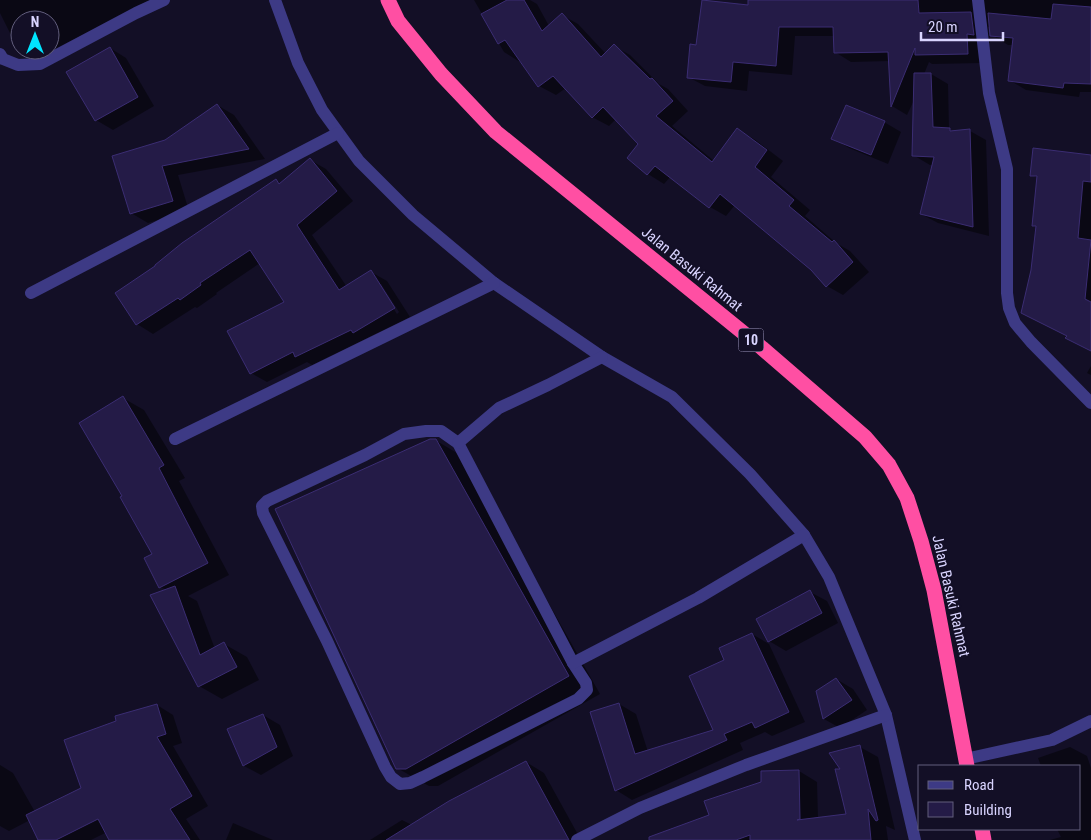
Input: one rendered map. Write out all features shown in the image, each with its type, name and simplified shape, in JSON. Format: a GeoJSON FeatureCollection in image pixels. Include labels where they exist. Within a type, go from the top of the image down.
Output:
{"type":"FeatureCollection","features":[{"type":"Feature","properties":{"kind":"highway","name":"Jalan Basuki Rahmat"},"geometry":{"type":"LineString","coordinates":[[388,0],[398,21],[440,74],[496,132],[762,348],[865,437],[889,465],[907,498],[934,590],[966,762]]}},
{"type":"Feature","properties":{"kind":"street"},"geometry":{"type":"LineString","coordinates":[[0,54],[3,59],[18,65],[40,64],[136,12],[164,0]]}},
{"type":"Feature","properties":{"kind":"street"},"geometry":{"type":"LineString","coordinates":[[275,0],[298,63],[322,110],[359,161],[413,215],[494,283],[602,357],[672,397],[750,474],[804,535],[829,577],[886,715],[915,840]]}},
{"type":"Feature","properties":{"kind":"street"},"geometry":{"type":"LineString","coordinates":[[978,0],[989,92],[1007,169],[1007,293],[1009,308],[1015,323],[1031,342],[1091,403]]}},
{"type":"Feature","properties":{"kind":"street"},"geometry":{"type":"LineString","coordinates":[[31,293],[338,134]]}},
{"type":"Feature","properties":{"kind":"street"},"geometry":{"type":"LineString","coordinates":[[175,439],[494,283]]}},
{"type":"Feature","properties":{"kind":"street"},"geometry":{"type":"LineString","coordinates":[[458,443],[499,408],[602,357]]}},
{"type":"Feature","properties":{"kind":"street"},"geometry":{"type":"LineString","coordinates":[[442,431],[458,443],[573,663],[586,683],[587,690],[578,699],[410,783],[400,784],[385,767],[327,641],[263,513],[262,506],[267,501],[365,455],[404,434],[442,431]]}},
{"type":"Feature","properties":{"kind":"street"},"geometry":{"type":"LineString","coordinates":[[573,663],[698,598],[804,535]]}},
{"type":"Feature","properties":{"kind":"street"},"geometry":{"type":"LineString","coordinates":[[577,840],[648,804],[746,765],[886,715]]}},
{"type":"Feature","properties":{"kind":"street"},"geometry":{"type":"LineString","coordinates":[[966,762],[1052,740],[1091,721]]}},
{"type":"Feature","properties":{"kind":"building"},"geometry":{"type":"Polygon","coordinates":[[[507,0],[524,0],[542,31],[562,13],[601,57],[614,44],[650,79],[652,78],[673,101],[656,116],[712,162],[737,128],[767,150],[755,167],[794,200],[789,206],[832,242],[834,240],[853,262],[826,287],[811,270],[720,194],[709,208],[655,166],[647,175],[627,158],[638,144],[603,107],[592,118],[553,76],[538,87],[505,40],[498,44],[481,14],[507,0]]]}},
{"type":"Feature","properties":{"kind":"building"},"geometry":{"type":"Polygon","coordinates":[[[702,0],[748,5],[748,0],[918,0],[919,13],[971,12],[974,35],[967,34],[968,54],[915,55],[915,48],[891,107],[888,52],[834,53],[833,27],[779,27],[776,66],[733,62],[731,82],[687,78],[690,44],[696,45],[702,0]]]}},
{"type":"Feature","properties":{"kind":"building"},"geometry":{"type":"Polygon","coordinates":[[[1053,4],[1091,7],[1091,84],[1064,83],[1063,88],[1008,81],[1013,38],[990,36],[988,13],[1051,19],[1053,4]]]}},
{"type":"Feature","properties":{"kind":"building"},"geometry":{"type":"Polygon","coordinates":[[[110,47],[138,97],[95,121],[66,72],[110,47]]]}},
{"type":"Feature","properties":{"kind":"building"},"geometry":{"type":"Polygon","coordinates":[[[914,73],[931,73],[933,127],[950,128],[950,131],[970,129],[973,227],[920,214],[934,157],[912,156],[914,73]]]}},
{"type":"Feature","properties":{"kind":"building"},"geometry":{"type":"Polygon","coordinates":[[[217,104],[249,149],[162,166],[173,201],[130,214],[112,156],[165,140],[217,104]]]}},
{"type":"Feature","properties":{"kind":"building"},"geometry":{"type":"Polygon","coordinates":[[[846,105],[885,121],[871,155],[831,139],[846,105]]]}},
{"type":"Feature","properties":{"kind":"building"},"geometry":{"type":"Polygon","coordinates":[[[1033,148],[1091,155],[1091,182],[1083,181],[1078,238],[1091,240],[1085,299],[1091,302],[1091,351],[1065,338],[1067,336],[1021,313],[1031,270],[1036,226],[1032,226],[1037,176],[1030,176],[1033,148]]]}},
{"type":"Feature","properties":{"kind":"building"},"geometry":{"type":"Polygon","coordinates":[[[310,158],[337,191],[297,225],[339,290],[371,270],[395,308],[353,333],[351,330],[295,357],[293,352],[250,374],[227,331],[284,302],[250,250],[200,283],[201,285],[180,300],[178,298],[136,325],[115,293],[155,266],[182,243],[276,179],[279,184],[310,158]]]}},
{"type":"Feature","properties":{"kind":"building"},"geometry":{"type":"Polygon","coordinates":[[[123,396],[164,465],[159,468],[208,563],[159,588],[144,558],[152,554],[120,497],[122,496],[79,423],[123,396]]]}},
{"type":"Feature","properties":{"kind":"building"},"geometry":{"type":"Polygon","coordinates":[[[430,439],[436,439],[569,676],[406,769],[396,769],[275,509],[430,439]]]}},
{"type":"Feature","properties":{"kind":"building"},"geometry":{"type":"Polygon","coordinates":[[[175,586],[200,655],[224,642],[237,667],[198,687],[150,595],[175,586]]]}},
{"type":"Feature","properties":{"kind":"building"},"geometry":{"type":"Polygon","coordinates":[[[810,590],[822,613],[768,642],[756,619],[810,590]]]}},
{"type":"Feature","properties":{"kind":"building"},"geometry":{"type":"Polygon","coordinates":[[[752,633],[789,712],[755,728],[752,722],[724,734],[727,740],[615,791],[590,712],[619,703],[635,754],[713,730],[689,676],[724,660],[719,648],[752,633]]]}},
{"type":"Feature","properties":{"kind":"building"},"geometry":{"type":"Polygon","coordinates":[[[836,678],[852,700],[823,719],[816,691],[836,678]]]}},
{"type":"Feature","properties":{"kind":"building"},"geometry":{"type":"Polygon","coordinates":[[[157,704],[166,734],[157,737],[192,796],[170,809],[190,840],[109,840],[98,819],[56,840],[38,840],[26,815],[81,788],[64,740],[116,721],[115,716],[157,704]]]}},
{"type":"Feature","properties":{"kind":"building"},"geometry":{"type":"Polygon","coordinates":[[[263,714],[277,747],[243,766],[227,729],[263,714]]]}},
{"type":"Feature","properties":{"kind":"building"},"geometry":{"type":"Polygon","coordinates":[[[860,745],[878,820],[876,821],[868,809],[871,840],[750,840],[750,835],[736,840],[649,840],[649,837],[709,815],[704,801],[761,782],[761,771],[799,770],[800,819],[797,820],[846,814],[835,769],[840,769],[829,753],[860,745]]]}},
{"type":"Feature","properties":{"kind":"building"},"geometry":{"type":"Polygon","coordinates":[[[526,761],[569,840],[386,840],[449,801],[526,761]]]}}]}
